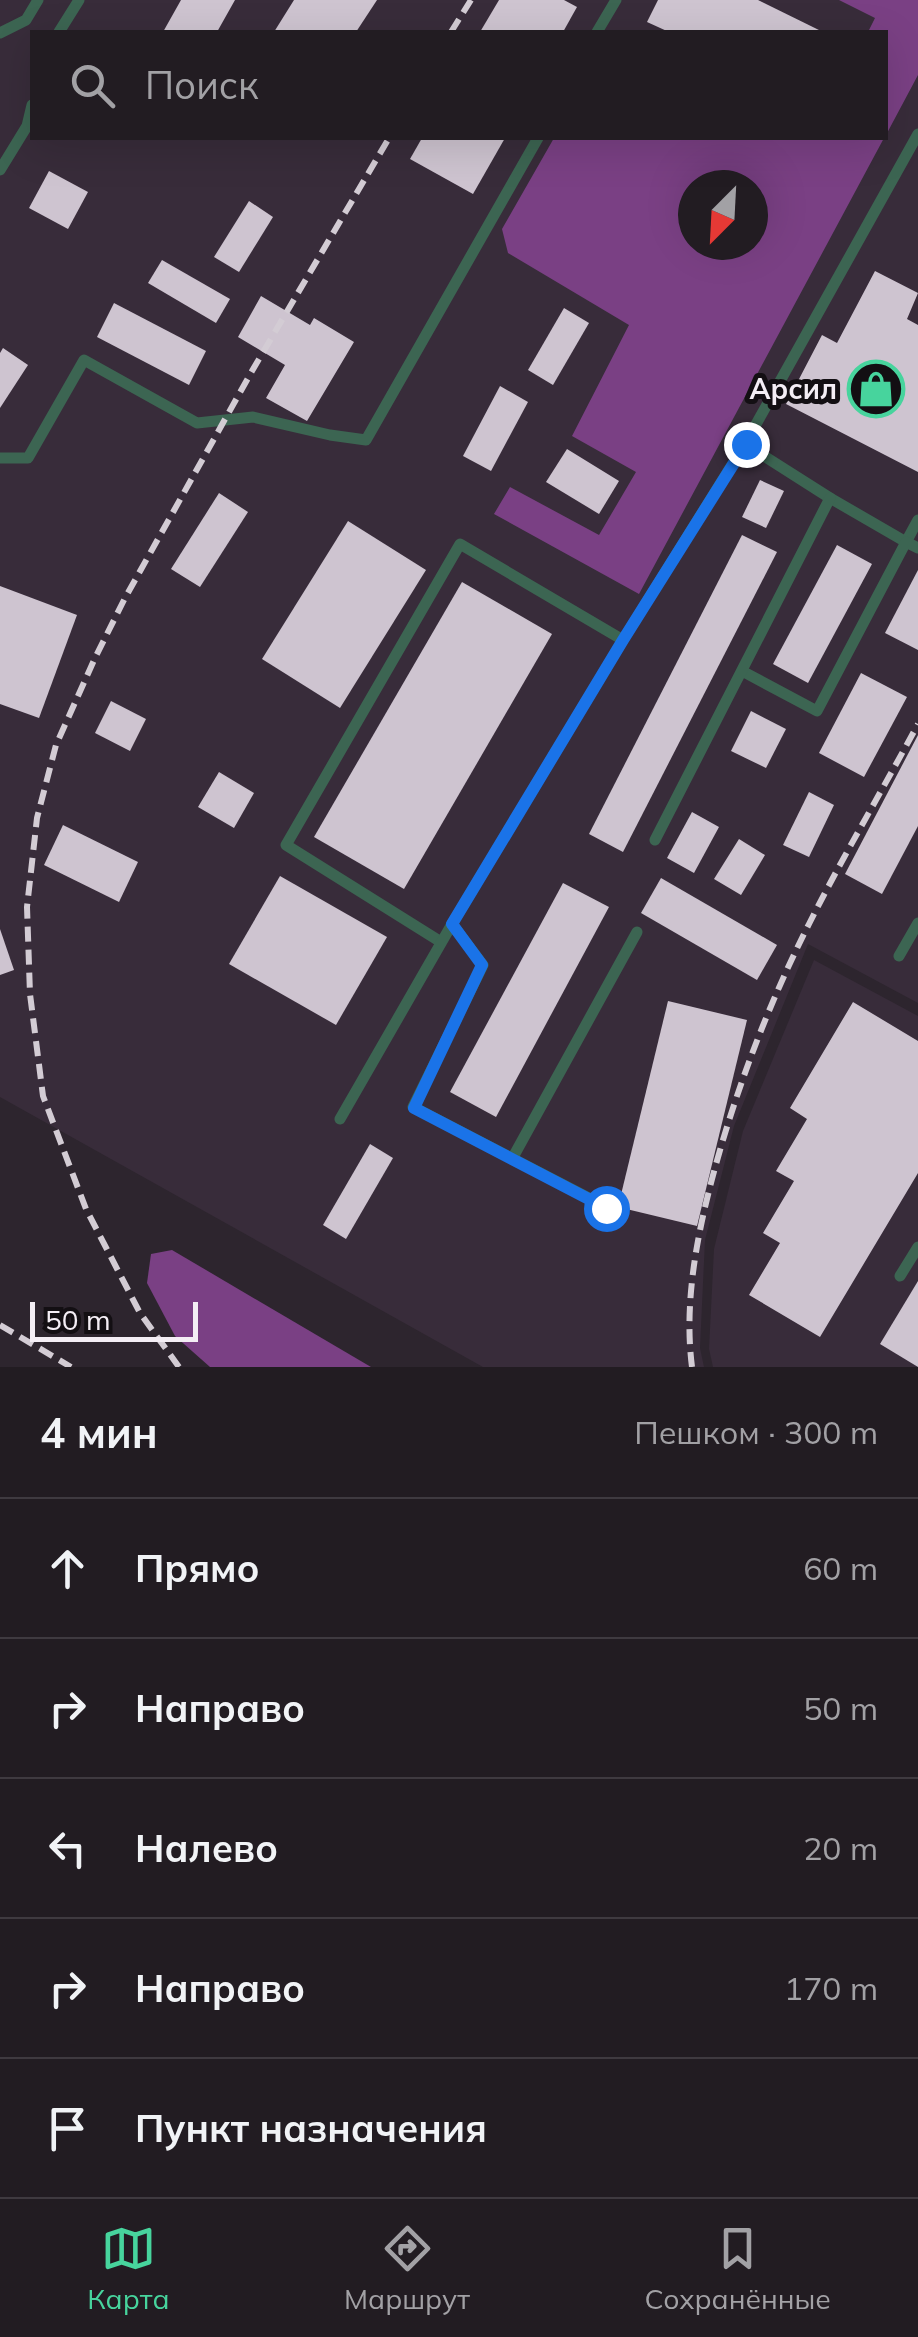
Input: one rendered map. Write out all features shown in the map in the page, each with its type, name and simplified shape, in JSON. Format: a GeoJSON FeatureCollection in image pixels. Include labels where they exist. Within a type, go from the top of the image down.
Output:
{"type":"FeatureCollection","features":[{"type":"Feature","properties":{"kind":"lane"},"geometry":{"type":"LineString","coordinates":[[0,33],[26,20],[38,0]]}},
{"type":"Feature","properties":{"kind":"lane"},"geometry":{"type":"LineString","coordinates":[[60,30],[79,0]]}},
{"type":"Feature","properties":{"kind":"lane"},"geometry":{"type":"LineString","coordinates":[[598,30],[616,0]]}},
{"type":"Feature","properties":{"kind":"lane"},"geometry":{"type":"LineString","coordinates":[[0,170],[27,126],[30,113]]}},
{"type":"Feature","properties":{"kind":"lane"},"geometry":{"type":"LineString","coordinates":[[340,1119],[441,942],[746,444],[918,134]]}},
{"type":"Feature","properties":{"kind":"lane"},"geometry":{"type":"LineString","coordinates":[[0,458],[28,458],[84,360],[198,423],[252,416],[366,440],[537,140]]}},
{"type":"Feature","properties":{"kind":"lane"},"geometry":{"type":"LineString","coordinates":[[746,444],[912,545]]}},
{"type":"Feature","properties":{"kind":"lane"},"geometry":{"type":"LineString","coordinates":[[655,840],[830,498]]}},
{"type":"Feature","properties":{"kind":"lane"},"geometry":{"type":"LineString","coordinates":[[742,671],[817,711],[912,545],[918,520]]}},
{"type":"Feature","properties":{"kind":"lane"},"geometry":{"type":"LineString","coordinates":[[441,942],[286,844],[460,544],[623,640]]}},
{"type":"Feature","properties":{"kind":"lane"},"geometry":{"type":"LineString","coordinates":[[899,956],[918,923]]}},
{"type":"Feature","properties":{"kind":"lane"},"geometry":{"type":"LineString","coordinates":[[452,924],[482,965],[414,1108],[606,1208]]}},
{"type":"Feature","properties":{"kind":"lane"},"geometry":{"type":"LineString","coordinates":[[512,1158],[637,932]]}},
{"type":"Feature","properties":{"kind":"lane"},"geometry":{"type":"LineString","coordinates":[[900,1276],[918,1247]]}},
{"type":"Feature","properties":{"kind":"shaded area"},"geometry":{"type":"Polygon","coordinates":[[[0,0],[918,0],[918,1003],[808,944],[734,1126],[705,1240],[700,1348],[704,1367],[483,1367],[0,1097],[0,0]]]}},
{"type":"Feature","properties":{"kind":"shaded area"},"geometry":{"type":"Polygon","coordinates":[[[839,0],[918,0],[918,75],[888,131],[888,30],[869,30],[875,18],[839,0]]]}},
{"type":"Feature","properties":{"kind":"shaded area"},"geometry":{"type":"Polygon","coordinates":[[[553,140],[883,140],[639,594],[494,514],[510,487],[599,535],[636,472],[572,436],[629,325],[508,253],[502,229],[553,140]]]}},
{"type":"Feature","properties":{"kind":"shaded area"},"geometry":{"type":"Polygon","coordinates":[[[814,960],[918,1016],[918,1367],[713,1367],[709,1349],[714,1249],[743,1131],[814,960]]]}},
{"type":"Feature","properties":{"kind":"shaded area"},"geometry":{"type":"Polygon","coordinates":[[[172,1250],[371,1367],[210,1367],[175,1336],[147,1283],[151,1254],[172,1250]]]}},
{"type":"Feature","properties":{"kind":"building"},"geometry":{"type":"Polygon","coordinates":[[[181,0],[235,0],[218,30],[164,30],[181,0]]]}},
{"type":"Feature","properties":{"kind":"building"},"geometry":{"type":"Polygon","coordinates":[[[294,0],[377,0],[357,30],[275,30],[294,0]]]}},
{"type":"Feature","properties":{"kind":"building"},"geometry":{"type":"Polygon","coordinates":[[[499,0],[564,0],[577,7],[564,30],[481,30],[499,0]]]}},
{"type":"Feature","properties":{"kind":"building"},"geometry":{"type":"Polygon","coordinates":[[[658,0],[758,0],[819,30],[665,30],[647,22],[658,0]]]}},
{"type":"Feature","properties":{"kind":"building"},"geometry":{"type":"Polygon","coordinates":[[[421,140],[504,140],[473,194],[410,159],[421,140]]]}},
{"type":"Feature","properties":{"kind":"building"},"geometry":{"type":"Polygon","coordinates":[[[49,171],[88,192],[68,229],[29,208],[49,171]]]}},
{"type":"Feature","properties":{"kind":"building"},"geometry":{"type":"Polygon","coordinates":[[[249,201],[273,217],[239,272],[214,257],[249,201]]]}},
{"type":"Feature","properties":{"kind":"building"},"geometry":{"type":"Polygon","coordinates":[[[162,260],[230,299],[216,323],[148,283],[162,260]]]}},
{"type":"Feature","properties":{"kind":"building"},"geometry":{"type":"Polygon","coordinates":[[[875,271],[918,293],[907,319],[918,325],[918,472],[786,404],[822,335],[837,343],[875,271]]]}},
{"type":"Feature","properties":{"kind":"building"},"geometry":{"type":"Polygon","coordinates":[[[261,296],[310,325],[314,318],[354,342],[307,421],[266,398],[285,365],[238,337],[261,296]]]}},
{"type":"Feature","properties":{"kind":"building"},"geometry":{"type":"Polygon","coordinates":[[[114,303],[206,351],[189,385],[97,337],[114,303]]]}},
{"type":"Feature","properties":{"kind":"building"},"geometry":{"type":"Polygon","coordinates":[[[564,308],[589,323],[553,385],[528,370],[564,308]]]}},
{"type":"Feature","properties":{"kind":"building"},"geometry":{"type":"Polygon","coordinates":[[[3,348],[28,365],[0,408],[0,353],[3,348]]]}},
{"type":"Feature","properties":{"kind":"building"},"geometry":{"type":"Polygon","coordinates":[[[500,386],[528,402],[491,471],[463,456],[500,386]]]}},
{"type":"Feature","properties":{"kind":"building"},"geometry":{"type":"Polygon","coordinates":[[[567,449],[619,481],[599,514],[546,482],[567,449]]]}},
{"type":"Feature","properties":{"kind":"building"},"geometry":{"type":"Polygon","coordinates":[[[760,480],[784,491],[766,528],[742,517],[760,480]]]}},
{"type":"Feature","properties":{"kind":"building"},"geometry":{"type":"Polygon","coordinates":[[[219,493],[248,512],[200,587],[171,569],[219,493]]]}},
{"type":"Feature","properties":{"kind":"building"},"geometry":{"type":"Polygon","coordinates":[[[348,521],[426,570],[340,708],[262,659],[348,521]]]}},
{"type":"Feature","properties":{"kind":"building"},"geometry":{"type":"Polygon","coordinates":[[[742,535],[777,552],[623,852],[589,834],[742,535]]]}},
{"type":"Feature","properties":{"kind":"building"},"geometry":{"type":"Polygon","coordinates":[[[837,545],[872,564],[808,683],[773,664],[837,545]]]}},
{"type":"Feature","properties":{"kind":"building"},"geometry":{"type":"Polygon","coordinates":[[[918,570],[918,650],[885,633],[918,570]]]}},
{"type":"Feature","properties":{"kind":"building"},"geometry":{"type":"Polygon","coordinates":[[[462,582],[552,634],[404,889],[314,837],[462,582]]]}},
{"type":"Feature","properties":{"kind":"building"},"geometry":{"type":"Polygon","coordinates":[[[0,586],[77,615],[39,718],[0,704],[0,586]]]}},
{"type":"Feature","properties":{"kind":"building"},"geometry":{"type":"Polygon","coordinates":[[[861,673],[907,697],[864,777],[819,753],[861,673]]]}},
{"type":"Feature","properties":{"kind":"building"},"geometry":{"type":"Polygon","coordinates":[[[111,701],[146,719],[130,751],[95,733],[111,701]]]}},
{"type":"Feature","properties":{"kind":"building"},"geometry":{"type":"Polygon","coordinates":[[[751,711],[786,729],[766,768],[731,751],[751,711]]]}},
{"type":"Feature","properties":{"kind":"building"},"geometry":{"type":"Polygon","coordinates":[[[918,735],[918,826],[882,894],[845,874],[918,735]]]}},
{"type":"Feature","properties":{"kind":"building"},"geometry":{"type":"Polygon","coordinates":[[[219,772],[254,793],[234,828],[198,807],[219,772]]]}},
{"type":"Feature","properties":{"kind":"building"},"geometry":{"type":"Polygon","coordinates":[[[809,792],[834,805],[809,857],[783,845],[809,792]]]}},
{"type":"Feature","properties":{"kind":"building"},"geometry":{"type":"Polygon","coordinates":[[[692,812],[719,827],[694,873],[667,858],[692,812]]]}},
{"type":"Feature","properties":{"kind":"building"},"geometry":{"type":"Polygon","coordinates":[[[63,825],[138,862],[119,902],[44,865],[63,825]]]}},
{"type":"Feature","properties":{"kind":"building"},"geometry":{"type":"Polygon","coordinates":[[[739,839],[765,855],[741,895],[714,879],[739,839]]]}},
{"type":"Feature","properties":{"kind":"building"},"geometry":{"type":"Polygon","coordinates":[[[280,876],[387,937],[336,1025],[229,964],[280,876]]]}},
{"type":"Feature","properties":{"kind":"building"},"geometry":{"type":"Polygon","coordinates":[[[661,878],[777,945],[757,980],[641,913],[661,878]]]}},
{"type":"Feature","properties":{"kind":"building"},"geometry":{"type":"Polygon","coordinates":[[[563,883],[609,907],[496,1117],[450,1092],[563,883]]]}},
{"type":"Feature","properties":{"kind":"building"},"geometry":{"type":"Polygon","coordinates":[[[0,929],[14,970],[0,975],[0,929]]]}},
{"type":"Feature","properties":{"kind":"building"},"geometry":{"type":"Polygon","coordinates":[[[668,1001],[747,1020],[697,1226],[618,1207],[668,1001]]]}},
{"type":"Feature","properties":{"kind":"building"},"geometry":{"type":"Polygon","coordinates":[[[853,1002],[918,1041],[918,1173],[820,1337],[749,1295],[780,1243],[763,1233],[794,1181],[776,1171],[807,1119],[790,1108],[853,1002]]]}},
{"type":"Feature","properties":{"kind":"building"},"geometry":{"type":"Polygon","coordinates":[[[370,1144],[393,1158],[346,1239],[323,1225],[370,1144]]]}},
{"type":"Feature","properties":{"kind":"building"},"geometry":{"type":"Polygon","coordinates":[[[918,1281],[918,1367],[880,1344],[918,1281]]]}},
{"type":"Feature","properties":{"kind":"railway"},"geometry":{"type":"LineString","coordinates":[[452,30],[471,0]]}},
{"type":"Feature","properties":{"kind":"railway"},"geometry":{"type":"LineString","coordinates":[[179,1367],[140,1313],[86,1209],[43,1096],[30,994],[27,907],[37,818],[56,745],[125,598],[388,140]]}},
{"type":"Feature","properties":{"kind":"railway"},"geometry":{"type":"LineString","coordinates":[[692,1367],[691,1296],[697,1249],[712,1179],[742,1081],[766,1017],[809,924],[918,724]]}},
{"type":"Feature","properties":{"kind":"railway"},"geometry":{"type":"LineString","coordinates":[[0,1325],[71,1367]]}},
{"type":"Feature","properties":{"kind":"place","name":"Арсил"},"geometry":{"type":"Point","coordinates":[876,389]}},
{"type":"Feature","properties":{"kind":"route"},"geometry":{"type":"LineString","coordinates":[[606,1208],[414,1108],[482,965],[452,924],[746,444]]}}]}
